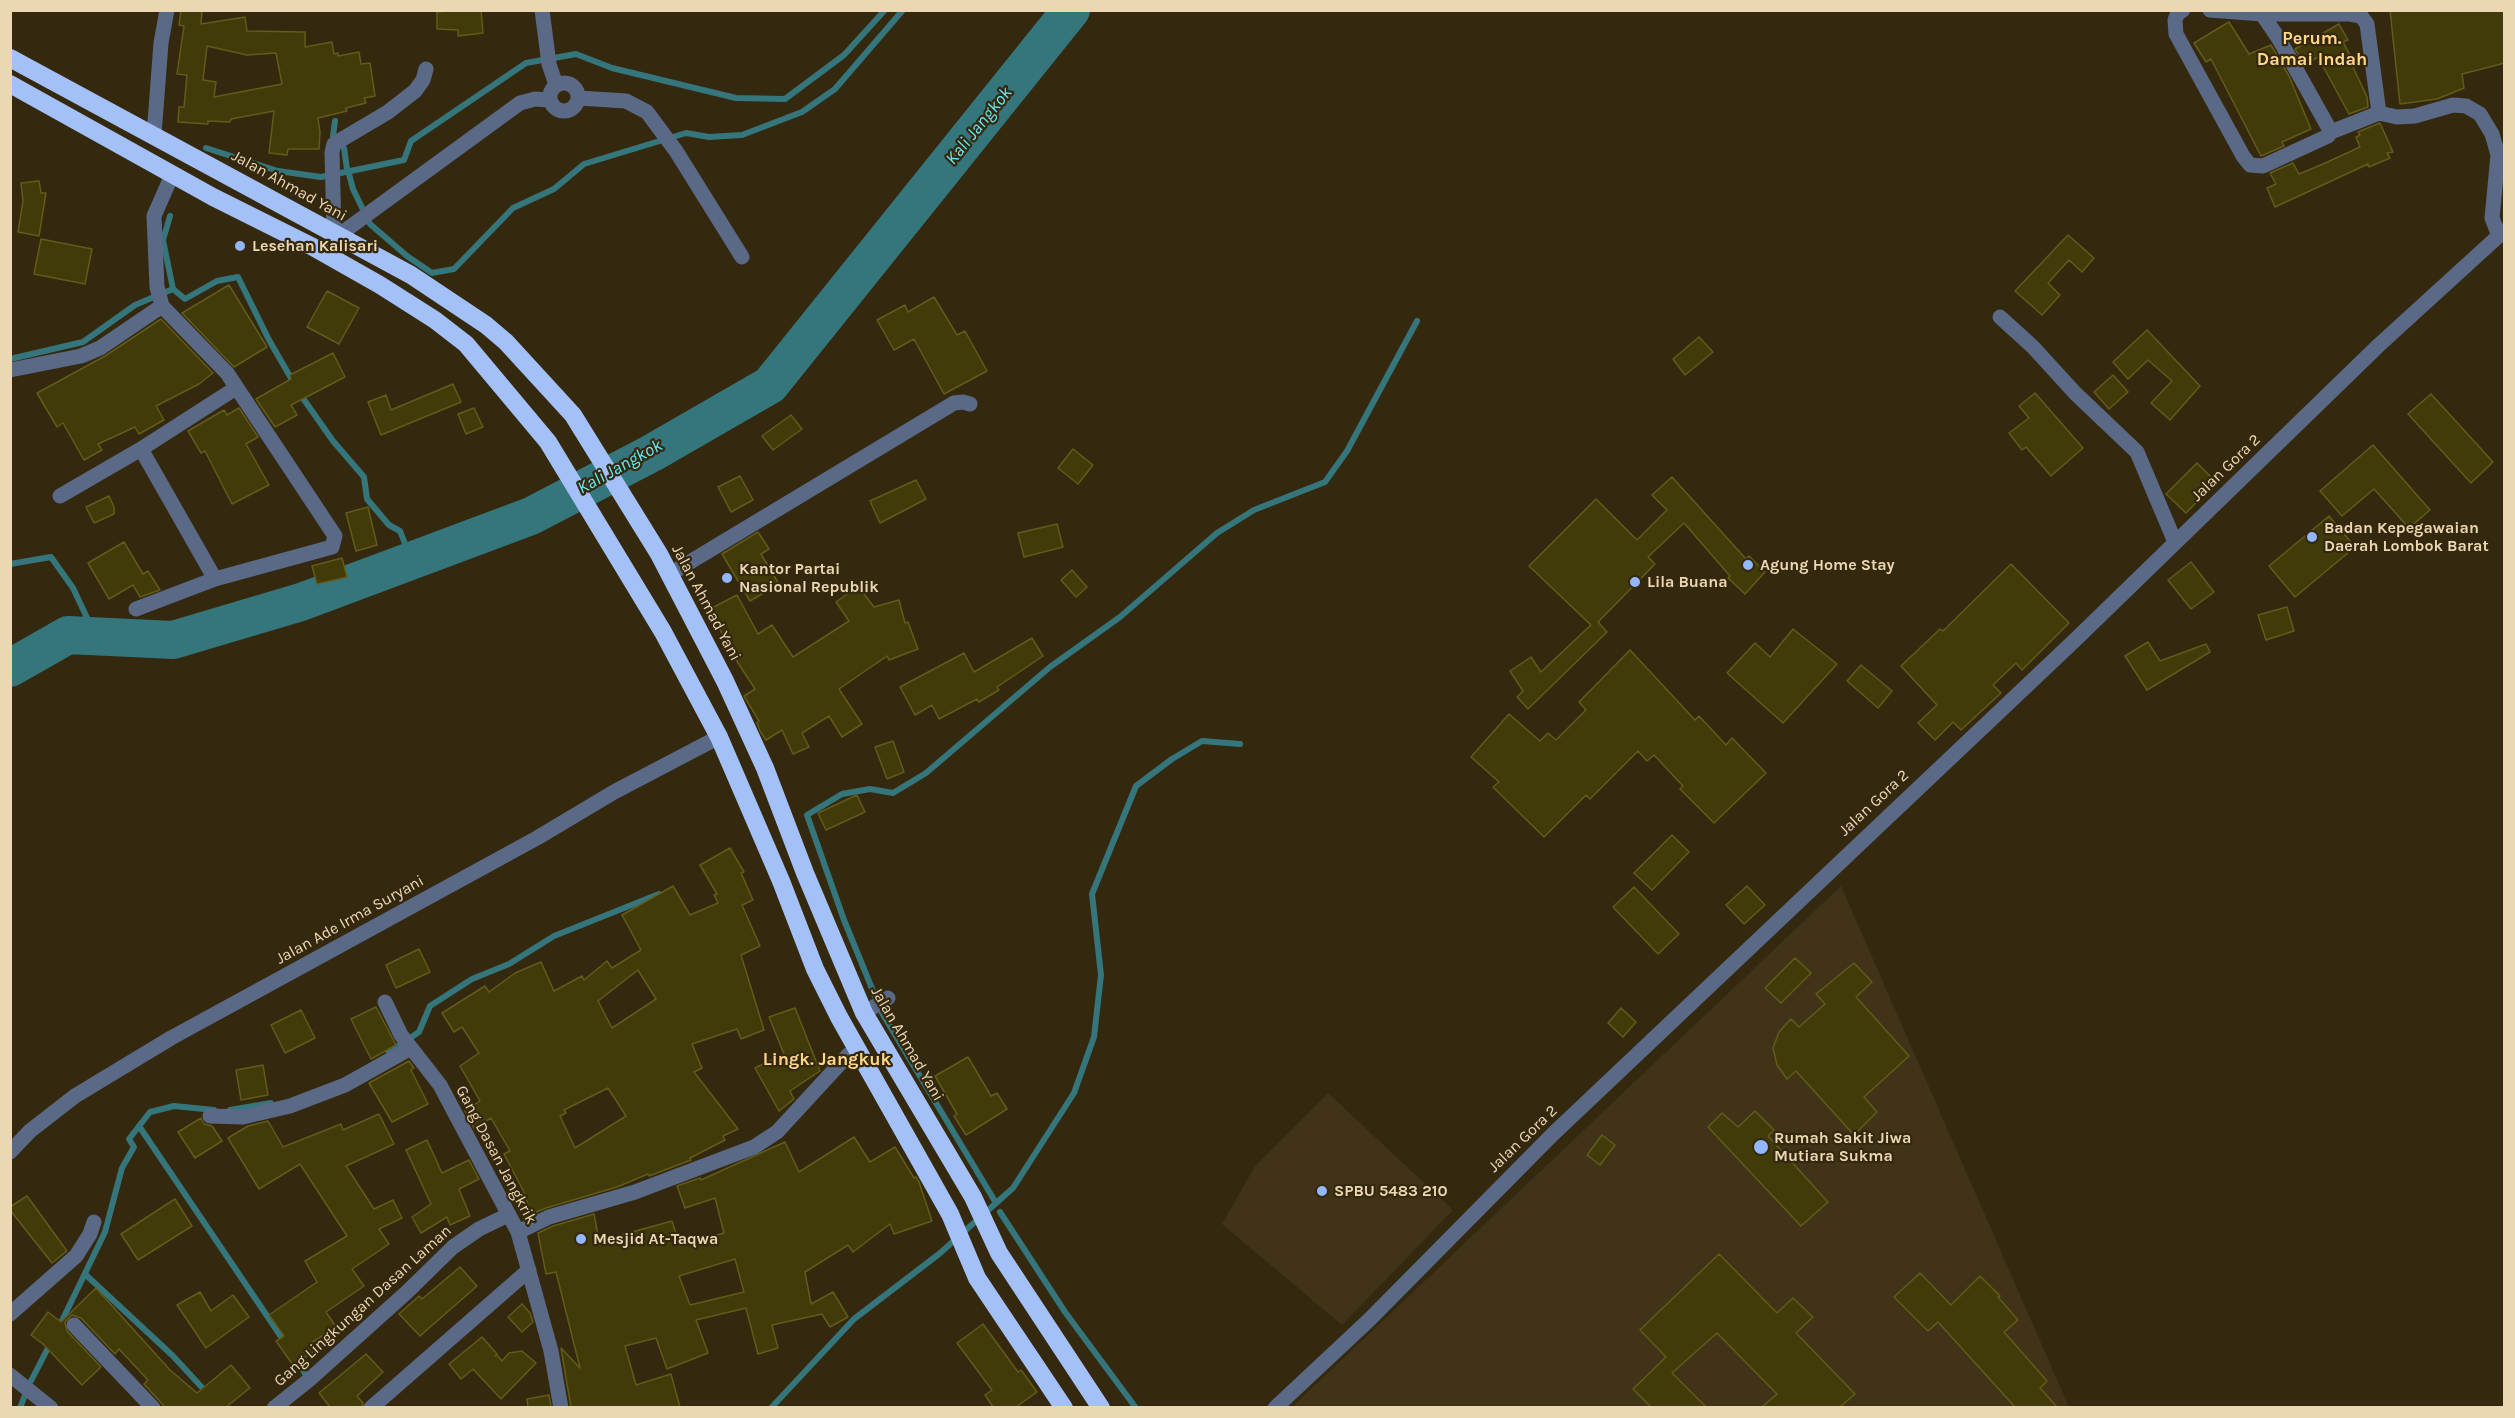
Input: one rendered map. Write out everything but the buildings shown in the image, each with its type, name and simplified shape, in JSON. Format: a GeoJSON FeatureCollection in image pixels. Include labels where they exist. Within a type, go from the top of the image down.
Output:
{"type":"FeatureCollection","features":[{"type":"Feature","properties":{"kind":"highway","name":"Jalan Ahmad Yani"},"geometry":{"type":"LineString","coordinates":[[10,58],[411,274],[486,325],[526,362],[573,415],[659,554],[725,681],[765,768],[805,873],[869,1010],[973,1197],[999,1253],[1101,1407]]}},
{"type":"Feature","properties":{"kind":"highway"},"geometry":{"type":"LineString","coordinates":[[10,84],[78,120],[172,175],[313,247],[435,320],[466,344],[548,442],[663,632],[719,737],[781,881],[815,969],[857,1049],[950,1214],[977,1278],[1064,1407]]}},
{"type":"Feature","properties":{"kind":"highway"},"geometry":{"type":"LineString","coordinates":[[213,197],[225,173]]}},
{"type":"Feature","properties":{"kind":"highway"},"geometry":{"type":"LineString","coordinates":[[923,1164],[945,1148]]}},
{"type":"Feature","properties":{"kind":"highway"},"geometry":{"type":"LineString","coordinates":[[995,1306],[1020,1286]]}},
{"type":"Feature","properties":{"kind":"street"},"geometry":{"type":"LineString","coordinates":[[154,135],[161,43],[167,10]]}},
{"type":"Feature","properties":{"kind":"street"},"geometry":{"type":"LineString","coordinates":[[542,10],[548,58],[556,85]]}},
{"type":"Feature","properties":{"kind":"street"},"geometry":{"type":"LineString","coordinates":[[2183,10],[2177,15],[2176,34],[2243,156],[2253,166],[2267,164],[2328,136],[2331,132],[2379,113],[2397,117],[2415,116],[2466,105],[2480,114],[2492,134],[2498,155],[2492,218],[2502,233]]}},
{"type":"Feature","properties":{"kind":"street"},"geometry":{"type":"LineString","coordinates":[[2210,10],[2262,14],[2361,16],[2367,24],[2379,113]]}},
{"type":"Feature","properties":{"kind":"street"},"geometry":{"type":"LineString","coordinates":[[2262,14],[2279,39],[2331,132]]}},
{"type":"Feature","properties":{"kind":"street"},"geometry":{"type":"LineString","coordinates":[[426,69],[423,80],[415,91],[388,112],[339,141],[332,152],[336,233],[358,220],[520,103],[535,99],[550,100]]}},
{"type":"Feature","properties":{"kind":"street"},"geometry":{"type":"LineString","coordinates":[[563,82],[572,84],[578,90],[579,98],[576,106],[569,111],[561,111],[554,107],[550,100],[550,92],[556,85],[563,82]]}},
{"type":"Feature","properties":{"kind":"street"},"geometry":{"type":"LineString","coordinates":[[579,98],[626,101],[647,112],[676,152],[742,257]]}},
{"type":"Feature","properties":{"kind":"street"},"geometry":{"type":"LineString","coordinates":[[136,609],[215,579],[332,547],[335,539],[227,373],[159,298],[154,216],[172,175]]}},
{"type":"Feature","properties":{"kind":"street","name":"Jalan Gora 2"},"geometry":{"type":"LineString","coordinates":[[1275,1407],[1369,1320],[1553,1134],[2074,641],[2379,345],[2502,233]]}},
{"type":"Feature","properties":{"kind":"street"},"geometry":{"type":"LineString","coordinates":[[10,370],[81,356],[100,348],[159,298]]}},
{"type":"Feature","properties":{"kind":"street"},"geometry":{"type":"LineString","coordinates":[[2000,317],[2033,347],[2075,393],[2137,453],[2175,542]]}},
{"type":"Feature","properties":{"kind":"street"},"geometry":{"type":"LineString","coordinates":[[60,496],[141,449],[236,388]]}},
{"type":"Feature","properties":{"kind":"street"},"geometry":{"type":"LineString","coordinates":[[670,574],[954,403],[970,404]]}},
{"type":"Feature","properties":{"kind":"street"},"geometry":{"type":"LineString","coordinates":[[141,449],[215,579]]}},
{"type":"Feature","properties":{"kind":"street","name":"Jalan Ade Irma Suryani"},"geometry":{"type":"LineString","coordinates":[[10,1152],[30,1131],[75,1096],[171,1038],[537,838],[614,792],[719,737]]}},
{"type":"Feature","properties":{"kind":"street"},"geometry":{"type":"LineString","coordinates":[[869,1010],[888,998]]}},
{"type":"Feature","properties":{"kind":"street","name":"Gang Dasan Jangkrik"},"geometry":{"type":"LineString","coordinates":[[385,1002],[406,1042],[440,1085],[518,1232],[551,1351],[561,1407]]}},
{"type":"Feature","properties":{"kind":"street"},"geometry":{"type":"LineString","coordinates":[[210,1116],[243,1118],[290,1106],[355,1080],[406,1042]]}},
{"type":"Feature","properties":{"kind":"street"},"geometry":{"type":"LineString","coordinates":[[518,1232],[549,1217],[635,1192],[754,1147],[777,1132],[848,1055],[857,1049]]}},
{"type":"Feature","properties":{"kind":"street","name":"Gang Lingkungan Dasan Laman"},"geometry":{"type":"LineString","coordinates":[[274,1407],[317,1373],[453,1247],[479,1229],[508,1215]]}},
{"type":"Feature","properties":{"kind":"street"},"geometry":{"type":"LineString","coordinates":[[10,1314],[76,1257],[87,1240],[94,1222]]}},
{"type":"Feature","properties":{"kind":"street"},"geometry":{"type":"LineString","coordinates":[[371,1407],[529,1270]]}},
{"type":"Feature","properties":{"kind":"street"},"geometry":{"type":"LineString","coordinates":[[74,1325],[153,1407]]}},
{"type":"Feature","properties":{"kind":"street"},"geometry":{"type":"LineString","coordinates":[[10,1375],[51,1407]]}},
{"type":"Feature","properties":{"kind":"shaded area","name":"Rumah Sakit Jiwa Mutiara Sukma"},"geometry":{"type":"Polygon","coordinates":[[[1841,886],[2069,1407],[1291,1408],[1841,886]]]}},
{"type":"Feature","properties":{"kind":"shaded area"},"geometry":{"type":"Polygon","coordinates":[[[1328,1093],[1453,1210],[1342,1325],[1222,1224],[1255,1166],[1328,1093]]]}},
{"type":"Feature","properties":{"kind":"waterway"},"geometry":{"type":"LineString","coordinates":[[206,148],[278,171],[321,177],[404,160],[411,141],[526,63],[576,54],[612,68],[736,98],[785,99],[844,55],[885,10]]}},
{"type":"Feature","properties":{"kind":"waterway"},"geometry":{"type":"LineString","coordinates":[[349,174],[353,189],[370,224],[407,256],[432,273],[454,269],[513,208],[554,189],[584,164],[686,133],[709,137],[742,135],[802,112],[835,89],[903,10]]}},
{"type":"Feature","properties":{"kind":"waterway","name":"Kali Jangkok"},"geometry":{"type":"LineString","coordinates":[[10,668],[68,635],[173,640],[301,602],[531,516],[652,453],[770,385],[1071,10]]}},
{"type":"Feature","properties":{"kind":"waterway"},"geometry":{"type":"LineString","coordinates":[[335,121],[333,136],[344,148],[347,169]]}},
{"type":"Feature","properties":{"kind":"waterway"},"geometry":{"type":"LineString","coordinates":[[170,216],[163,240],[173,289]]}},
{"type":"Feature","properties":{"kind":"waterway"},"geometry":{"type":"LineString","coordinates":[[10,359],[83,342],[135,305],[173,289],[185,299],[217,281],[238,277],[269,340],[295,385]]}},
{"type":"Feature","properties":{"kind":"waterway"},"geometry":{"type":"LineString","coordinates":[[996,1203],[882,1013],[844,920],[807,815],[842,794],[870,789],[893,793],[926,773],[1050,667],[1120,617],[1217,533],[1254,510],[1325,482],[1347,451],[1417,321]]}},
{"type":"Feature","properties":{"kind":"waterway"},"geometry":{"type":"LineString","coordinates":[[300,394],[333,441],[364,477],[367,499],[389,525],[400,531],[412,561]]}},
{"type":"Feature","properties":{"kind":"waterway"},"geometry":{"type":"LineString","coordinates":[[10,564],[51,557],[73,588],[96,637]]}},
{"type":"Feature","properties":{"kind":"waterway"},"geometry":{"type":"LineString","coordinates":[[771,1408],[854,1319],[939,1254],[1013,1188],[1074,1093],[1094,1037],[1101,975],[1092,894],[1136,786],[1172,759],[1202,741],[1240,744]]}},
{"type":"Feature","properties":{"kind":"waterway"},"geometry":{"type":"LineString","coordinates":[[389,1052],[419,1032],[430,1006],[472,979],[509,964],[554,936],[659,894]]}},
{"type":"Feature","properties":{"kind":"waterway"},"geometry":{"type":"LineString","coordinates":[[230,1110],[271,1103]]}},
{"type":"Feature","properties":{"kind":"waterway"},"geometry":{"type":"LineString","coordinates":[[59,1327],[105,1232],[122,1168],[134,1147],[129,1139],[150,1112],[174,1106],[214,1110]]}},
{"type":"Feature","properties":{"kind":"waterway"},"geometry":{"type":"LineString","coordinates":[[139,1126],[286,1344]]}},
{"type":"Feature","properties":{"kind":"waterway"},"geometry":{"type":"LineString","coordinates":[[1000,1212],[1065,1312],[1136,1408]]}},
{"type":"Feature","properties":{"kind":"waterway"},"geometry":{"type":"LineString","coordinates":[[86,1275],[173,1356],[208,1394]]}},
{"type":"Feature","properties":{"kind":"waterway"},"geometry":{"type":"LineString","coordinates":[[31,1381],[50,1344]]}},
{"type":"Feature","properties":{"kind":"waterway"},"geometry":{"type":"LineString","coordinates":[[293,1355],[309,1380]]}},
{"type":"Feature","properties":{"kind":"waterway"},"geometry":{"type":"LineString","coordinates":[[20,1408],[25,1395]]}},
{"type":"Feature","properties":{"kind":"place","name":"Lesehan Kalisari"},"geometry":{"type":"Point","coordinates":[240,246]}},
{"type":"Feature","properties":{"kind":"place","name":"Badan Kepegawaian Daerah Lombok Barat"},"geometry":{"type":"Point","coordinates":[2312,537]}},
{"type":"Feature","properties":{"kind":"place","name":"Agung Home Stay"},"geometry":{"type":"Point","coordinates":[1748,565]}},
{"type":"Feature","properties":{"kind":"place","name":"Kantor Partai Nasional Republik"},"geometry":{"type":"Point","coordinates":[727,578]}},
{"type":"Feature","properties":{"kind":"place","name":"Lila Buana"},"geometry":{"type":"Point","coordinates":[1635,582]}},
{"type":"Feature","properties":{"kind":"place","name":"Rumah Sakit Jiwa Mutiara Sukma"},"geometry":{"type":"Point","coordinates":[1761,1147]}},
{"type":"Feature","properties":{"kind":"place","name":"SPBU 5483 210"},"geometry":{"type":"Point","coordinates":[1322,1191]}},
{"type":"Feature","properties":{"kind":"place","name":"Mesjid At-Taqwa"},"geometry":{"type":"Point","coordinates":[581,1239]}},
{"type":"Feature","properties":{"kind":"district","name":"Perum. Damai Indah"},"geometry":{"type":"Point","coordinates":[2312,49]}},
{"type":"Feature","properties":{"kind":"district","name":"Lingk. Jangkuk"},"geometry":{"type":"Point","coordinates":[827,1060]}}]}
